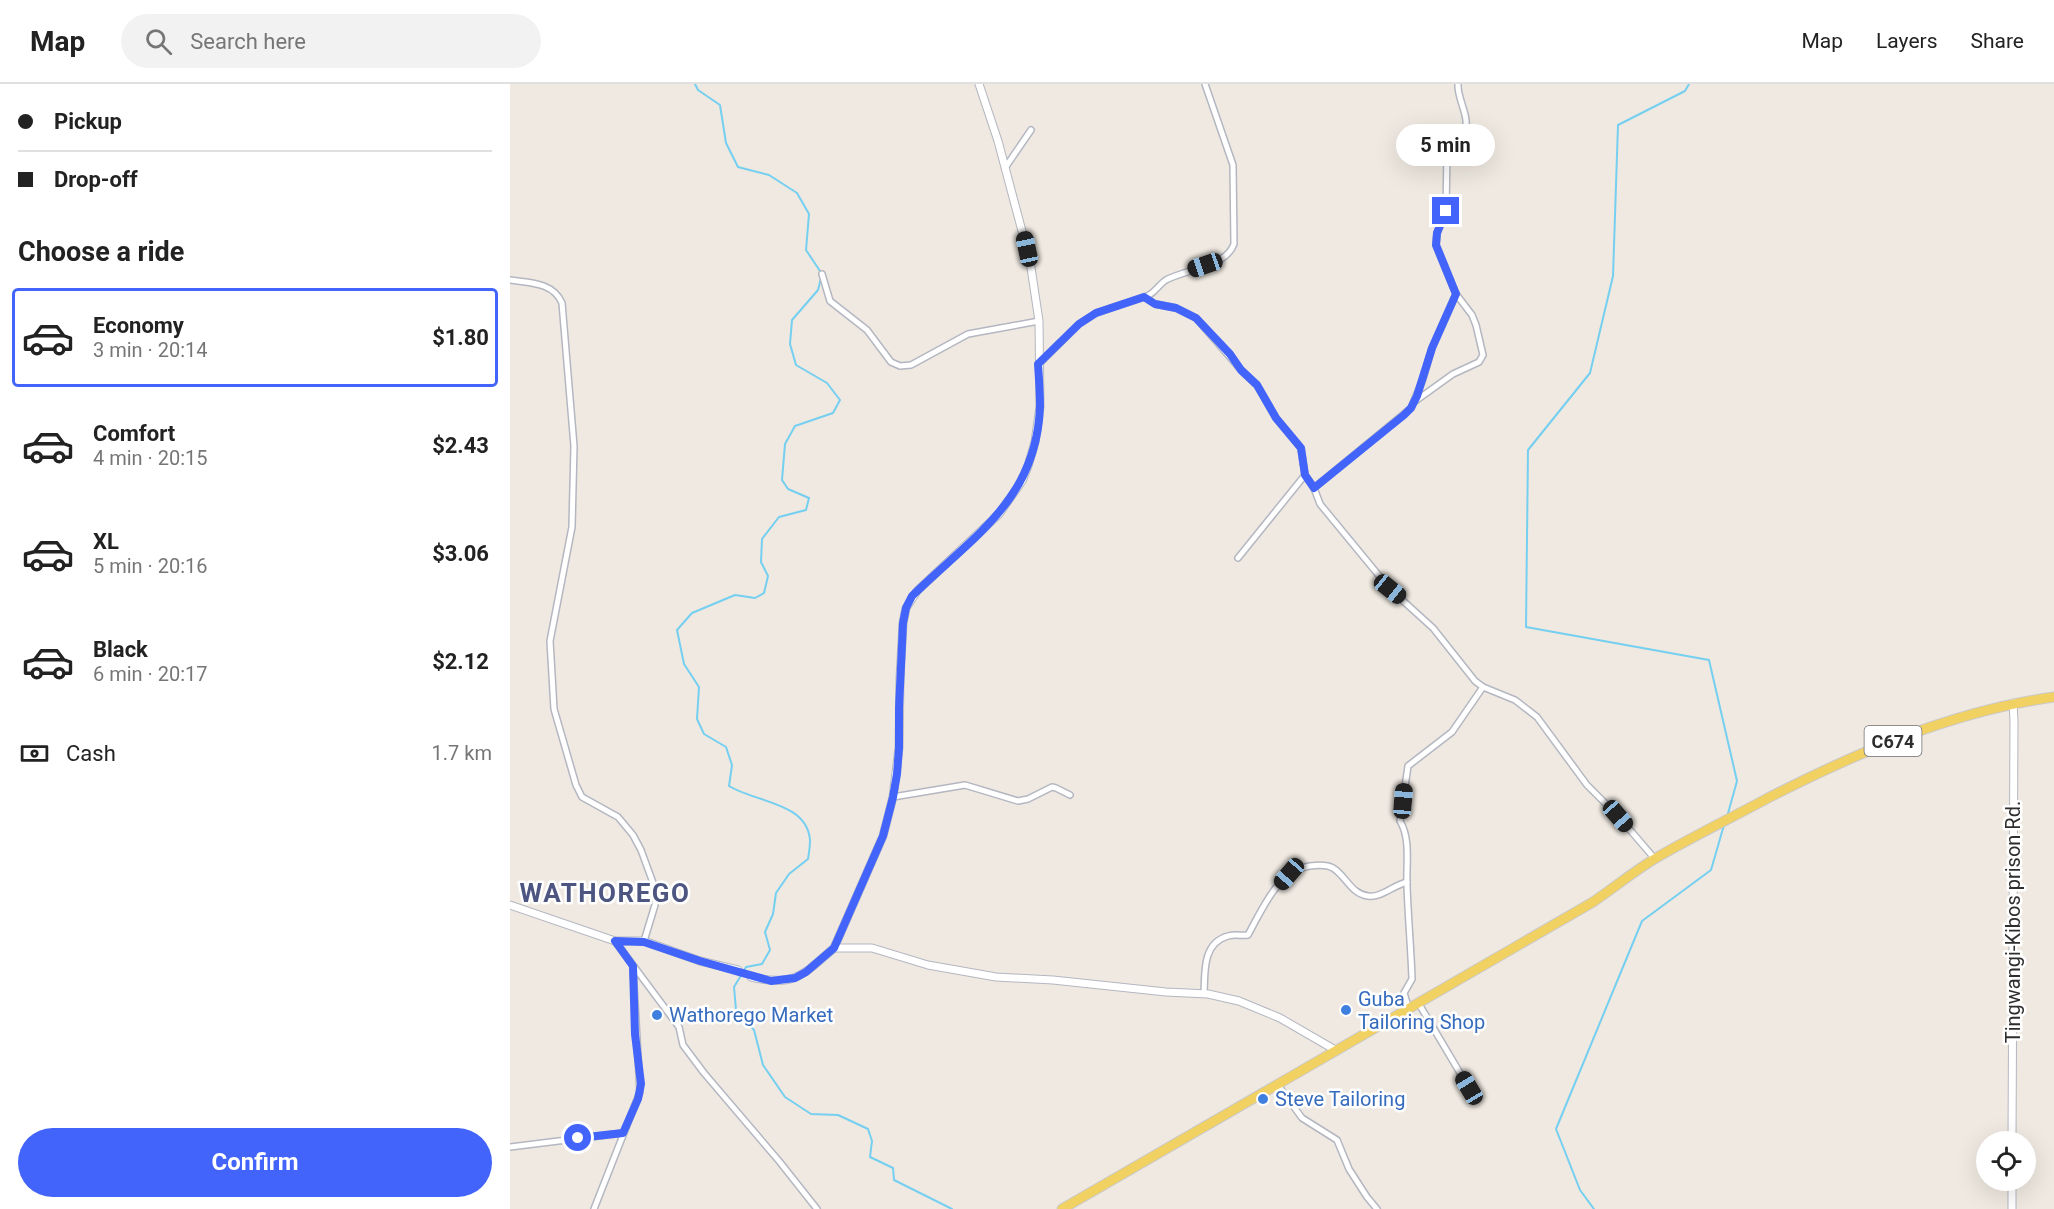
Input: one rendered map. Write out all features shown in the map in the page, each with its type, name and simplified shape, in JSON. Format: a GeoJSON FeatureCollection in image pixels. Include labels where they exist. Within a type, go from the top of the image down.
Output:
{"type":"FeatureCollection","features":[{"type":"Feature","properties":{"kind":"main road","name":"C674"},"geometry":{"type":"LineString","coordinates":[[1062,1209],[1593,902],[1655,859],[1819,772],[1863,752],[1933,728],[2013,703],[2054,697]]}},
{"type":"Feature","properties":{"kind":"street"},"geometry":{"type":"LineString","coordinates":[[510,905],[615,941],[644,942],[700,961],[738,970],[751,977],[771,981],[795,978],[806,972],[834,948],[883,836],[893,797],[899,757],[903,623],[906,608],[912,596],[999,514],[1022,481],[1035,442],[1040,407],[1039,321],[1025,236],[979,84]]}},
{"type":"Feature","properties":{"kind":"street"},"geometry":{"type":"LineString","coordinates":[[1038,364],[1079,324],[1096,313],[1151,295],[1159,285],[1175,276],[1218,261],[1228,255],[1234,244],[1233,165],[1205,84]]}},
{"type":"Feature","properties":{"kind":"street"},"geometry":{"type":"LineString","coordinates":[[1314,488],[1404,415],[1414,402],[1453,374],[1479,362],[1482,357],[1481,340],[1472,315],[1456,294],[1436,245],[1437,233],[1446,211],[1447,152],[1449,147],[1462,137],[1467,125],[1458,84]]}},
{"type":"Feature","properties":{"kind":"street"},"geometry":{"type":"LineString","coordinates":[[1005,168],[1031,130]]}},
{"type":"Feature","properties":{"kind":"street"},"geometry":{"type":"LineString","coordinates":[[822,274],[830,301],[867,330],[891,362],[900,366],[911,365],[968,334],[1039,321]]}},
{"type":"Feature","properties":{"kind":"street"},"geometry":{"type":"LineString","coordinates":[[510,280],[548,287],[559,295],[562,303],[574,446],[573,504],[570,541],[550,640],[552,697],[576,785],[582,796],[618,817],[641,850],[656,891],[655,905],[644,942]]}},
{"type":"Feature","properties":{"kind":"street"},"geometry":{"type":"LineString","coordinates":[[1414,402],[1432,348],[1456,294]]}},
{"type":"Feature","properties":{"kind":"street"},"geometry":{"type":"LineString","coordinates":[[1144,297],[1155,304],[1176,308],[1196,318],[1203,325],[1241,370],[1257,385],[1276,418],[1301,448],[1305,475],[1314,488],[1320,504],[1390,589],[1433,628],[1475,681],[1482,687],[1515,700],[1537,717],[1587,785],[1618,816],[1655,859]]}},
{"type":"Feature","properties":{"kind":"street"},"geometry":{"type":"LineString","coordinates":[[1238,558],[1305,475]]}},
{"type":"Feature","properties":{"kind":"street"},"geometry":{"type":"LineString","coordinates":[[1409,1010],[1404,993],[1412,979],[1407,854],[1400,819],[1408,766],[1452,732],[1482,687]]}},
{"type":"Feature","properties":{"kind":"street","name":"Tingwangi-Kibos prison Rd."},"geometry":{"type":"LineString","coordinates":[[2012,1131],[2013,703]]}},
{"type":"Feature","properties":{"kind":"street"},"geometry":{"type":"LineString","coordinates":[[893,797],[965,785],[1018,801],[1028,799],[1052,787],[1071,795]]}},
{"type":"Feature","properties":{"kind":"street"},"geometry":{"type":"LineString","coordinates":[[1204,994],[1206,959],[1215,944],[1229,936],[1248,935],[1270,897],[1289,874],[1296,870],[1314,865],[1332,868],[1351,887],[1371,897],[1407,882]]}},
{"type":"Feature","properties":{"kind":"street"},"geometry":{"type":"LineString","coordinates":[[615,941],[679,1027],[683,1045],[704,1073],[780,1161],[817,1209]]}},
{"type":"Feature","properties":{"kind":"street"},"geometry":{"type":"LineString","coordinates":[[834,948],[872,948],[928,965],[996,977],[1204,994],[1239,1001],[1288,1022],[1337,1051]]}},
{"type":"Feature","properties":{"kind":"street"},"geometry":{"type":"LineString","coordinates":[[594,1209],[638,1099],[641,1084],[634,1022],[633,966]]}},
{"type":"Feature","properties":{"kind":"street"},"geometry":{"type":"LineString","coordinates":[[1419,1004],[1469,1088]]}},
{"type":"Feature","properties":{"kind":"street"},"geometry":{"type":"LineString","coordinates":[[1278,1085],[1302,1118],[1337,1140],[1349,1169],[1377,1209]]}},
{"type":"Feature","properties":{"kind":"street"},"geometry":{"type":"LineString","coordinates":[[510,1147],[623,1133]]}},
{"type":"Feature","properties":{"kind":"street"},"geometry":{"type":"LineString","coordinates":[[2012,1191],[2012,1209]]}},
{"type":"Feature","properties":{"kind":"waterway"},"geometry":{"type":"LineString","coordinates":[[695,84],[698,90],[720,105],[726,143],[738,167],[769,175],[797,193],[809,214],[806,250],[822,274],[818,290],[792,320],[790,344],[796,365],[827,383],[840,400],[833,413],[795,426],[785,444],[782,480],[788,489],[809,498],[806,510],[779,517],[762,539],[761,562],[768,576],[764,593],[755,598],[735,595],[692,613],[677,630],[684,664],[699,687],[697,719],[704,734],[726,747],[732,765],[729,786],[790,810],[807,827],[810,840],[808,859],[789,874],[776,893],[773,914],[765,932],[770,950],[762,964],[746,967],[734,987],[736,1010],[754,1030],[763,1065],[785,1097],[811,1114],[838,1115],[868,1129],[872,1141],[870,1157],[893,1168],[894,1180],[952,1209]]}},
{"type":"Feature","properties":{"kind":"waterway"},"geometry":{"type":"LineString","coordinates":[[1689,84],[1685,91],[1618,125],[1613,276],[1590,373],[1528,450],[1526,627],[1709,660],[1737,781],[1727,817]]}},
{"type":"Feature","properties":{"kind":"waterway"},"geometry":{"type":"LineString","coordinates":[[1594,1209],[1580,1190],[1556,1129],[1642,921],[1711,870],[1724,825]]}},
{"type":"Feature","properties":{"kind":"place","name":"Guba Tailoring Shop"},"geometry":{"type":"Point","coordinates":[1346,1010]}},
{"type":"Feature","properties":{"kind":"place","name":"Wathorego Market"},"geometry":{"type":"Point","coordinates":[657,1015]}},
{"type":"Feature","properties":{"kind":"place","name":"Steve Tailoring"},"geometry":{"type":"Point","coordinates":[1263,1099]}},
{"type":"Feature","properties":{"kind":"district","name":"WATHOREGO"},"geometry":{"type":"Point","coordinates":[605,893]}},
{"type":"Feature","properties":{"kind":"route"},"geometry":{"type":"LineString","coordinates":[[578,1138],[623,1133],[640,1092],[633,966],[615,941],[644,942],[700,961],[738,970],[751,977],[771,981],[795,978],[806,972],[834,948],[883,836],[893,797],[899,748],[903,623],[906,608],[912,596],[999,514],[1022,481],[1035,442],[1040,407],[1038,364],[1079,324],[1106,308],[1144,297],[1155,304],[1176,308],[1196,318],[1257,385],[1276,418],[1301,448],[1305,475],[1314,488],[1404,415],[1411,408],[1417,396],[1432,348],[1456,294],[1436,245],[1437,233],[1446,211]]}}]}
